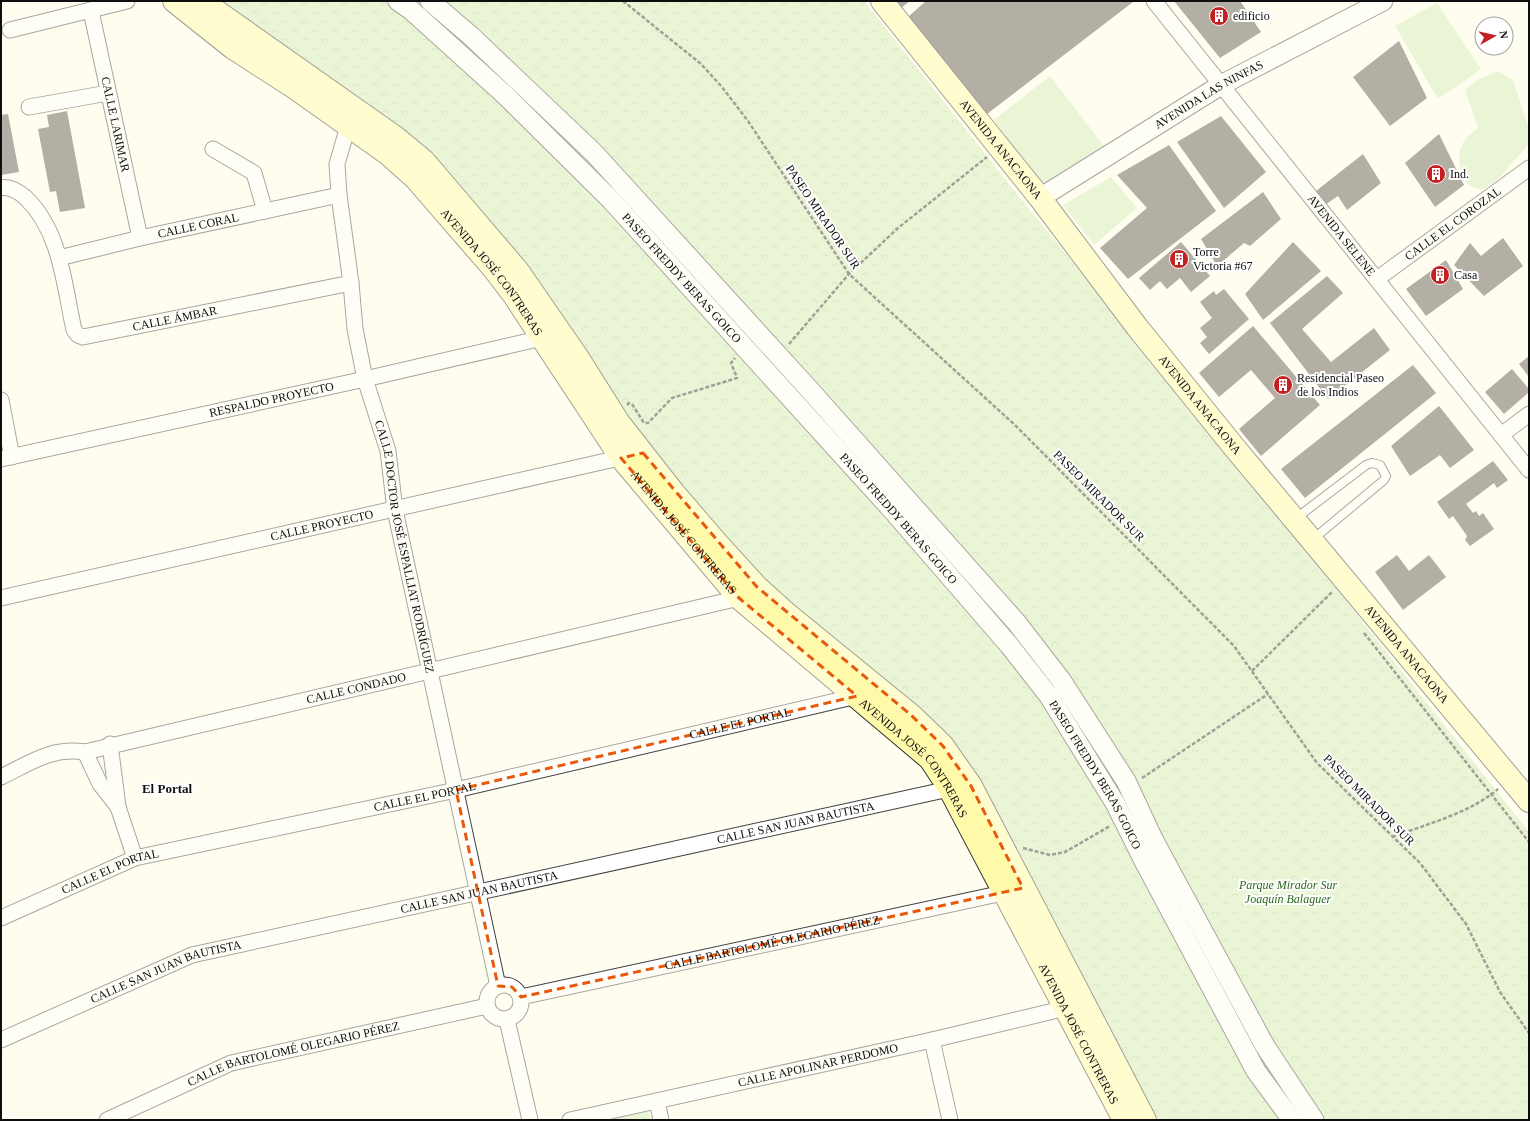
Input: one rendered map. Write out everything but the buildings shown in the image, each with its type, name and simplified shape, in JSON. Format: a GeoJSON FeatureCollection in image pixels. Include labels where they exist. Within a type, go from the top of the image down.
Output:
{"type":"FeatureCollection","features":[{"type":"Feature","properties":{"kind":"main road","name":"AVENIDA JOSÉ CONTRERAS"},"geometry":{"type":"LineString","coordinates":[[174,1],[233,48],[295,88],[412,149],[489,235],[538,300],[615,417],[642,453],[674,493],[757,587],[804,628],[911,715],[943,746],[971,786],[998,840],[1014,890],[1066,1008],[1124,1120]]}},
{"type":"Feature","properties":{"kind":"main road","name":"AVENIDA JOSÉ CONTRERAS"},"geometry":{"type":"LineString","coordinates":[[202,1],[354,118],[388,154],[416,178],[494,268],[621,458],[739,598],[930,759],[1014,890],[1145,1120]]}},
{"type":"Feature","properties":{"kind":"main road","name":"AVENIDA ANACAONA"},"geometry":{"type":"LineString","coordinates":[[882,1],[1040,198],[1137,327],[1295,520],[1528,798]]}},
{"type":"Feature","properties":{"kind":"street"},"geometry":{"type":"LineString","coordinates":[[10,30],[127,1]]}},
{"type":"Feature","properties":{"kind":"street","name":"PASEO FREDDY BERAS GOICO"},"geometry":{"type":"LineString","coordinates":[[398,1],[440,36],[548,135],[611,200],[898,517],[1009,645],[1049,696],[1115,803],[1144,861],[1256,1071],[1292,1120]]}},
{"type":"Feature","properties":{"kind":"street","name":"PASEO FREDDY BERAS GOICO"},"geometry":{"type":"LineString","coordinates":[[430,1],[483,47],[594,153],[783,349],[1017,623],[1061,680],[1126,781],[1153,839],[1265,1046],[1314,1120]]}},
{"type":"Feature","properties":{"kind":"street","name":"AVENIDA SELENE"},"geometry":{"type":"LineString","coordinates":[[1154,1],[1529,470]]}},
{"type":"Feature","properties":{"kind":"street","name":"AVENIDA LAS NINFAS"},"geometry":{"type":"LineString","coordinates":[[1040,198],[1221,85],[1383,1]]}},
{"type":"Feature","properties":{"kind":"street","name":"CALLE LARIMAR"},"geometry":{"type":"LineString","coordinates":[[91,11],[140,238]]}},
{"type":"Feature","properties":{"kind":"street"},"geometry":{"type":"LineString","coordinates":[[29,106],[108,92]]}},
{"type":"Feature","properties":{"kind":"street","name":"CALLE DOCTOR JOSÉ ESPALLIAT RODRÍGUEZ"},"geometry":{"type":"LineString","coordinates":[[354,118],[337,164],[339,195],[351,283],[355,330],[365,379],[388,451],[395,510],[498,986]]}},
{"type":"Feature","properties":{"kind":"street"},"geometry":{"type":"LineString","coordinates":[[213,149],[254,173],[265,212]]}},
{"type":"Feature","properties":{"kind":"street","name":"CALLE EL COROZAL"},"geometry":{"type":"LineString","coordinates":[[1376,279],[1529,168]]}},
{"type":"Feature","properties":{"kind":"street","name":"CALLE ÁMBAR"},"geometry":{"type":"LineString","coordinates":[[1,188],[6,187],[20,194],[33,206],[46,224],[59,258],[74,330],[78,335],[83,337],[351,283]]}},
{"type":"Feature","properties":{"kind":"street","name":"CALLE CORAL"},"geometry":{"type":"LineString","coordinates":[[59,258],[140,238],[339,195]]}},
{"type":"Feature","properties":{"kind":"street","name":"RESPALDO PROYECTO"},"geometry":{"type":"LineString","coordinates":[[7,458],[365,379],[542,338]]}},
{"type":"Feature","properties":{"kind":"street"},"geometry":{"type":"LineString","coordinates":[[763,368],[783,349]]}},
{"type":"Feature","properties":{"kind":"street"},"geometry":{"type":"LineString","coordinates":[[1,400],[7,458]]}},
{"type":"Feature","properties":{"kind":"street"},"geometry":{"type":"LineString","coordinates":[[1501,435],[1529,414]]}},
{"type":"Feature","properties":{"kind":"street","name":"CALLE PROYECTO"},"geometry":{"type":"LineString","coordinates":[[1,598],[190,554],[395,510],[642,453]]}},
{"type":"Feature","properties":{"kind":"street","name":"CALLE CONDADO"},"geometry":{"type":"LineString","coordinates":[[1,777],[50,753],[70,750],[85,752],[110,744],[739,598],[757,587]]}},
{"type":"Feature","properties":{"kind":"street","name":"CALLE EL PORTAL"},"geometry":{"type":"LineString","coordinates":[[1,918],[135,858],[456,790],[857,696]]}},
{"type":"Feature","properties":{"kind":"street"},"geometry":{"type":"LineString","coordinates":[[110,744],[118,807],[135,858]]}},
{"type":"Feature","properties":{"kind":"street"},"geometry":{"type":"LineString","coordinates":[[85,752],[100,784],[118,807]]}},
{"type":"Feature","properties":{"kind":"street","name":"CALLE SAN JUAN BAUTISTA"},"geometry":{"type":"LineString","coordinates":[[1,1040],[192,954],[949,788],[971,786]]}},
{"type":"Feature","properties":{"kind":"street","name":"CALLE BARTOLOMÉ OLEGARIO PÉREZ"},"geometry":{"type":"LineString","coordinates":[[521,997],[1014,890]]}},
{"type":"Feature","properties":{"kind":"street"},"geometry":{"type":"LineString","coordinates":[[498,986],[512,987],[521,997],[520,1010],[515,1016],[507,1020],[495,1017],[487,1006],[489,994],[498,986]]}},
{"type":"Feature","properties":{"kind":"street","name":"CALLE BARTOLOMÉ OLEGARIO PÉREZ"},"geometry":{"type":"LineString","coordinates":[[107,1120],[231,1063],[487,1006]]}},
{"type":"Feature","properties":{"kind":"street","name":"CALLE APOLINAR PERDOMO"},"geometry":{"type":"LineString","coordinates":[[570,1120],[932,1040],[1066,1008]]}},
{"type":"Feature","properties":{"kind":"street"},"geometry":{"type":"LineString","coordinates":[[507,1020],[530,1120]]}},
{"type":"Feature","properties":{"kind":"street"},"geometry":{"type":"LineString","coordinates":[[932,1040],[950,1120]]}},
{"type":"Feature","properties":{"kind":"street"},"geometry":{"type":"LineString","coordinates":[[657,1100],[661,1120]]}},
{"type":"Feature","properties":{"kind":"lane"},"geometry":{"type":"LineString","coordinates":[[1295,520],[1366,465],[1372,463],[1380,465],[1386,476],[1384,480],[1312,540]]}},
{"type":"Feature","properties":{"kind":"path","name":"PASEO MIRADOR SUR"},"geometry":{"type":"LineString","coordinates":[[623,1],[701,64],[722,87],[748,121],[850,274],[1015,425],[1234,646],[1317,763],[1420,863],[1466,924],[1500,992],[1529,1033]]}},
{"type":"Feature","properties":{"kind":"path"},"geometry":{"type":"LineString","coordinates":[[783,349],[850,274],[898,228],[990,155]]}},
{"type":"Feature","properties":{"kind":"path"},"geometry":{"type":"LineString","coordinates":[[615,417],[631,403],[646,423],[672,398],[737,378],[731,363],[744,348]]}},
{"type":"Feature","properties":{"kind":"path"},"geometry":{"type":"LineString","coordinates":[[1252,671],[1345,580]]}},
{"type":"Feature","properties":{"kind":"path"},"geometry":{"type":"LineString","coordinates":[[1135,782],[1268,694]]}},
{"type":"Feature","properties":{"kind":"path"},"geometry":{"type":"LineString","coordinates":[[1392,837],[1468,807],[1491,794],[1510,778]]}},
{"type":"Feature","properties":{"kind":"path"},"geometry":{"type":"LineString","coordinates":[[998,840],[1050,855],[1065,852],[1123,818]]}},
{"type":"Feature","properties":{"kind":"highlighted area"},"geometry":{"type":"Polygon","coordinates":[[[643,453],[757,587],[911,715],[943,746],[971,786],[1023,888],[521,997],[512,987],[498,986],[456,790],[857,696],[739,598],[621,458],[643,453]]]}},
{"type":"Feature","properties":{"kind":"green space","name":"Parque Mirador Sur Joaquín Balaguer"},"geometry":{"type":"Polygon","coordinates":[[[214,1],[864,1],[1025,204],[1228,452],[1529,832],[1529,1120],[1153,1120],[971,772],[790,608],[679,489],[581,351],[214,1]]]}},
{"type":"Feature","properties":{"kind":"green space"},"geometry":{"type":"Polygon","coordinates":[[[1437,3],[1481,69],[1438,99],[1395,26],[1437,3]]]}},
{"type":"Feature","properties":{"kind":"green space"},"geometry":{"type":"Polygon","coordinates":[[[1498,71],[1513,80],[1529,129],[1529,144],[1498,179],[1482,190],[1471,187],[1466,182],[1461,171],[1459,158],[1461,146],[1468,136],[1478,128],[1465,90],[1477,80],[1498,71]]]}},
{"type":"Feature","properties":{"kind":"green space"},"geometry":{"type":"Polygon","coordinates":[[[1050,76],[1104,146],[1042,187],[994,120],[1050,76]]]}},
{"type":"Feature","properties":{"kind":"green space"},"geometry":{"type":"Polygon","coordinates":[[[1111,177],[1137,208],[1094,245],[1063,205],[1111,177]]]}},
{"type":"Feature","properties":{"kind":"green space"},"geometry":{"type":"Polygon","coordinates":[[[641,1111],[648,1111],[652,1120],[605,1120],[641,1111]]]}},
{"type":"Feature","properties":{"kind":"place","name":"edificio"},"geometry":{"type":"Point","coordinates":[1219,16]}},
{"type":"Feature","properties":{"kind":"place","name":"Ind."},"geometry":{"type":"Point","coordinates":[1436,174]}},
{"type":"Feature","properties":{"kind":"place","name":"Torre Victoria #67"},"geometry":{"type":"Point","coordinates":[1179,259]}},
{"type":"Feature","properties":{"kind":"place","name":"Casa"},"geometry":{"type":"Point","coordinates":[1440,275]}},
{"type":"Feature","properties":{"kind":"place","name":"Residencial Paseo de los Indios"},"geometry":{"type":"Point","coordinates":[1283,385]}},
{"type":"Feature","properties":{"kind":"district","name":"El Portal"},"geometry":{"type":"Point","coordinates":[167,788]}}]}
